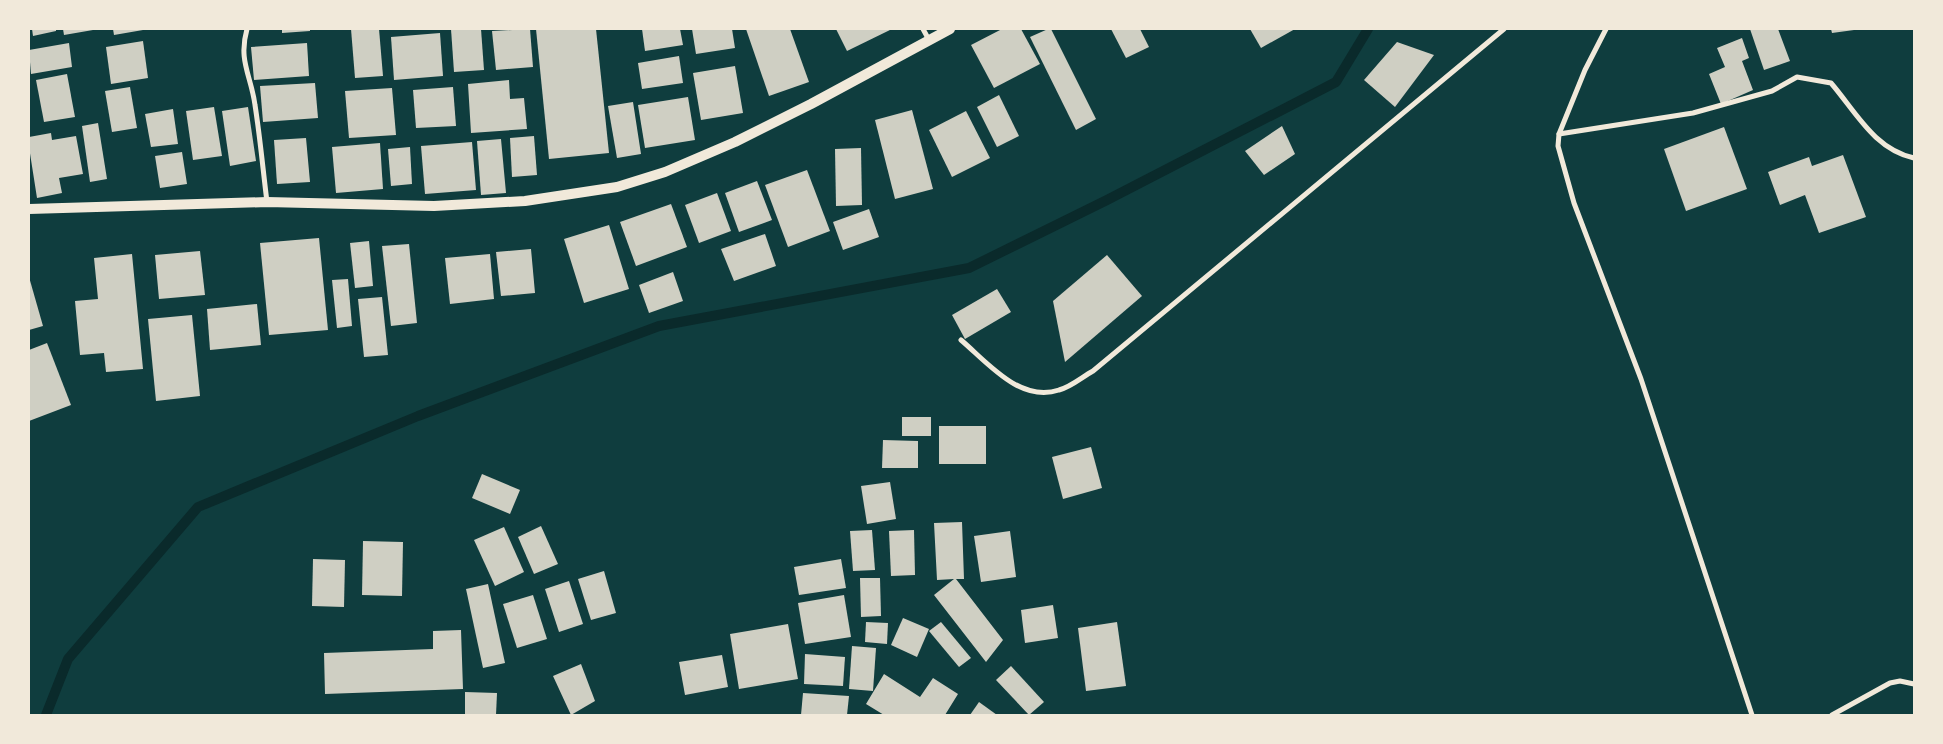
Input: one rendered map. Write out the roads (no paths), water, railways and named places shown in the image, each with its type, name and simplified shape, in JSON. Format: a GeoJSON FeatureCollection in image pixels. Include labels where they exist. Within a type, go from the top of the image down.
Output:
{"type":"FeatureCollection","features":[{"type":"Feature","properties":{"kind":"main road"},"geometry":{"type":"LineString","coordinates":[[29,209],[267,202],[452,205],[525,201],[618,187],[665,172],[736,142],[950,29]]}},
{"type":"Feature","properties":{"kind":"street"},"geometry":{"type":"LineString","coordinates":[[247,29],[244,40],[244,63],[255,102],[267,202]]}},
{"type":"Feature","properties":{"kind":"street"},"geometry":{"type":"LineString","coordinates":[[923,29],[929,41]]}},
{"type":"Feature","properties":{"kind":"street"},"geometry":{"type":"LineString","coordinates":[[962,340],[1009,381],[1019,386],[1039,393],[1062,390],[1093,371],[1504,29]]}},
{"type":"Feature","properties":{"kind":"street"},"geometry":{"type":"LineString","coordinates":[[1606,29],[1584,70],[1559,134],[1558,146],[1574,203],[1641,379],[1752,715]]}},
{"type":"Feature","properties":{"kind":"street"},"geometry":{"type":"LineString","coordinates":[[1559,134],[1693,113],[1772,91],[1797,77],[1831,83],[1876,139],[1890,150],[1914,158]]}},
{"type":"Feature","properties":{"kind":"street"},"geometry":{"type":"LineString","coordinates":[[1832,715],[1890,683],[1900,680],[1914,684]]}},
{"type":"Feature","properties":{"kind":"waterway"},"geometry":{"type":"LineString","coordinates":[[46,715],[68,659],[198,507],[418,416],[659,326],[969,268],[1107,200],[1336,82],[1368,29]]}}]}
